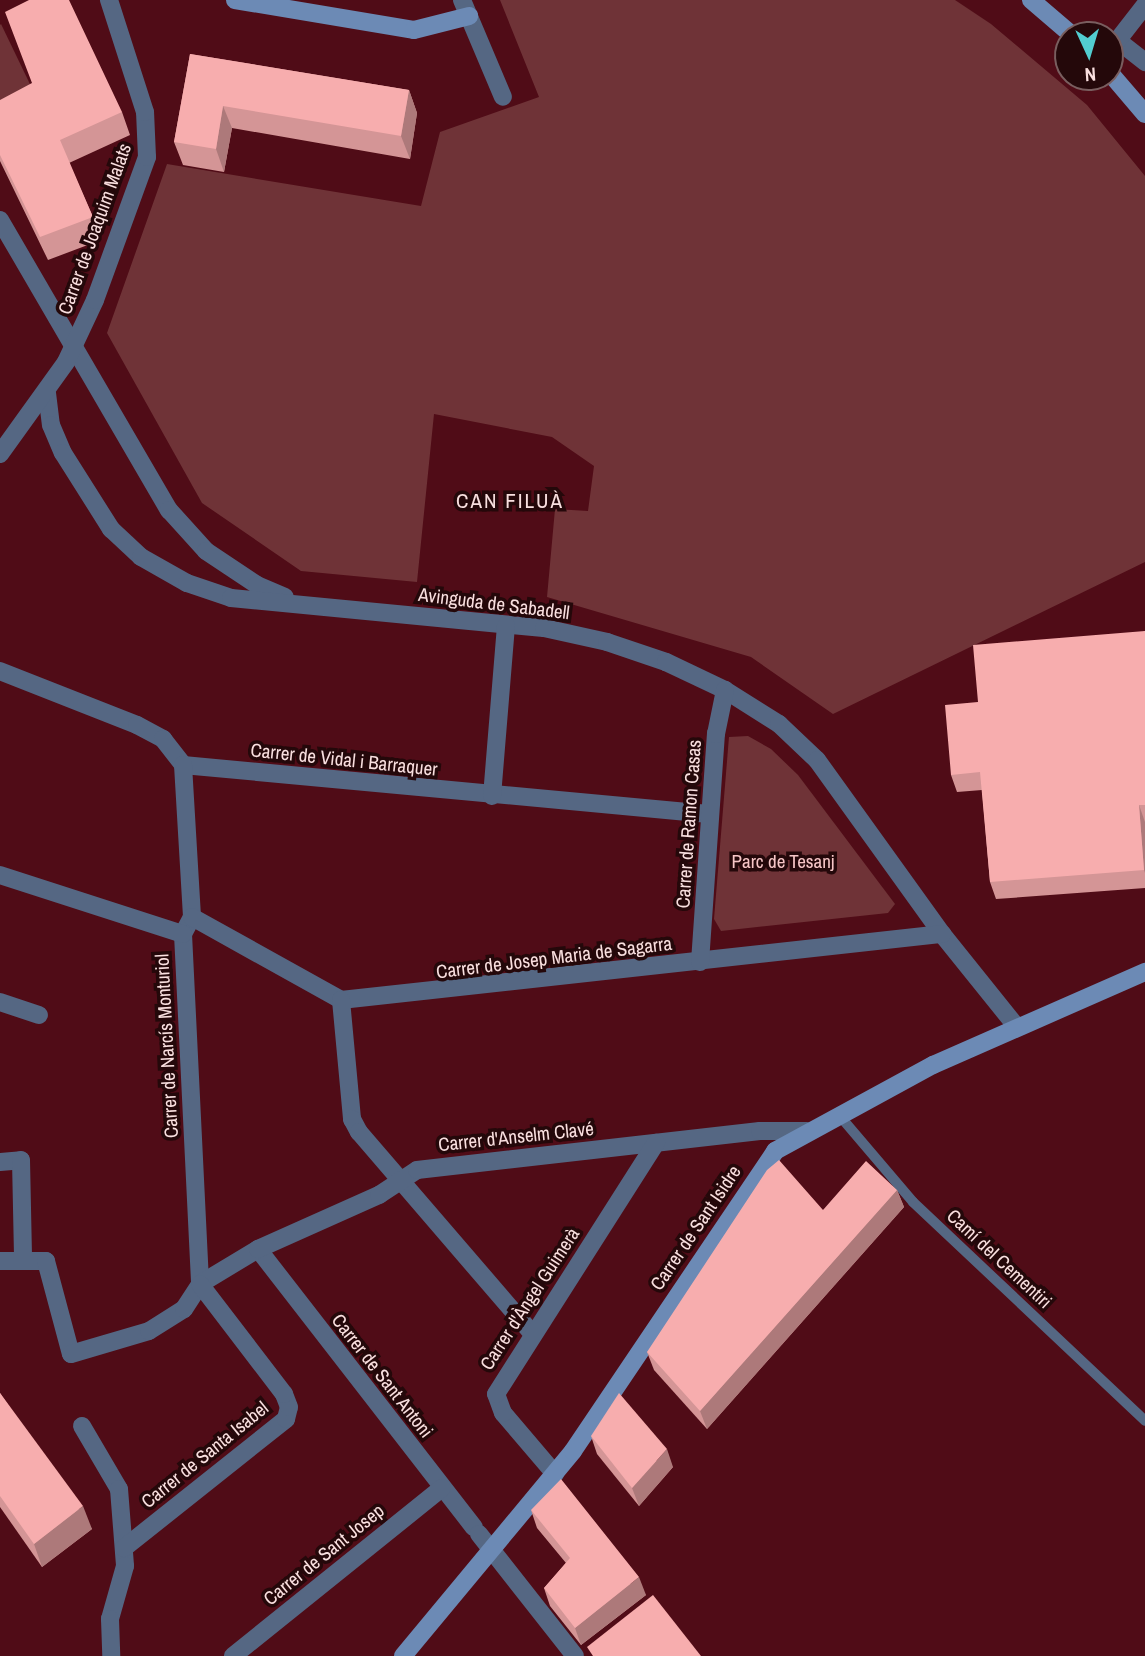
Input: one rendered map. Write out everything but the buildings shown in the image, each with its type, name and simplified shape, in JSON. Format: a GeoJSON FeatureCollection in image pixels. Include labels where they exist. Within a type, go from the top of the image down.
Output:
{"type":"FeatureCollection","features":[{"type":"Feature","properties":{"kind":"main road"},"geometry":{"type":"LineString","coordinates":[[235,0],[414,30],[465,8]]}},
{"type":"Feature","properties":{"kind":"main road"},"geometry":{"type":"LineString","coordinates":[[1031,0],[1056,21]]}},
{"type":"Feature","properties":{"kind":"main road"},"geometry":{"type":"LineString","coordinates":[[1124,89],[1145,114]]}},
{"type":"Feature","properties":{"kind":"main road","name":"Carrer de Sant Isidre"},"geometry":{"type":"LineString","coordinates":[[403,1656],[495,1550],[555,1475],[762,1166],[775,1151],[839,1114],[1016,1026],[1145,972]]}},
{"type":"Feature","properties":{"kind":"street","name":"Carrer de Joaquim Malats"},"geometry":{"type":"LineString","coordinates":[[0,454],[47,393],[73,347],[95,300],[149,144],[145,112],[109,0]]}},
{"type":"Feature","properties":{"kind":"street"},"geometry":{"type":"LineString","coordinates":[[1124,32],[1145,5]]}},
{"type":"Feature","properties":{"kind":"street"},"geometry":{"type":"LineString","coordinates":[[465,8],[503,97]]}},
{"type":"Feature","properties":{"kind":"street"},"geometry":{"type":"LineString","coordinates":[[1124,50],[1145,62]]}},
{"type":"Feature","properties":{"kind":"street","name":"Avinguda de Sabadell"},"geometry":{"type":"LineString","coordinates":[[0,220],[169,510],[206,551],[257,584],[297,602]]}},
{"type":"Feature","properties":{"kind":"street","name":"Avinguda de Sabadell"},"geometry":{"type":"LineString","coordinates":[[47,393],[51,425],[80,483],[111,529],[141,557],[187,583],[231,598],[297,602],[544,628],[607,642],[725,690],[779,724],[817,760],[942,934],[1016,1026]]}},
{"type":"Feature","properties":{"kind":"street"},"geometry":{"type":"LineString","coordinates":[[492,796],[506,626]]}},
{"type":"Feature","properties":{"kind":"street"},"geometry":{"type":"LineString","coordinates":[[0,671],[137,725],[163,739],[183,765],[192,917],[341,1000],[352,1119],[532,1334]]}},
{"type":"Feature","properties":{"kind":"street","name":"Carrer de Ramon Casas"},"geometry":{"type":"LineString","coordinates":[[700,962],[709,814],[725,690]]}},
{"type":"Feature","properties":{"kind":"street","name":"Carrer de Vidal i Barraquer"},"geometry":{"type":"LineString","coordinates":[[183,765],[492,796],[709,814]]}},
{"type":"Feature","properties":{"kind":"street"},"geometry":{"type":"LineString","coordinates":[[0,875],[183,934]]}},
{"type":"Feature","properties":{"kind":"street","name":"Carrer de Narcís Monturiol"},"geometry":{"type":"LineString","coordinates":[[192,917],[183,934],[200,1284]]}},
{"type":"Feature","properties":{"kind":"street","name":"Carrer de Josep Maria de Sagarra"},"geometry":{"type":"LineString","coordinates":[[341,1000],[942,934]]}},
{"type":"Feature","properties":{"kind":"street"},"geometry":{"type":"LineString","coordinates":[[0,1002],[39,1015]]}},
{"type":"Feature","properties":{"kind":"street","name":"Carrer d'Anselm Clavé"},"geometry":{"type":"LineString","coordinates":[[23,1259],[46,1261],[71,1354],[149,1331],[184,1309],[200,1284],[258,1249],[379,1195],[403,1179],[433,1166],[760,1131],[807,1131]]}},
{"type":"Feature","properties":{"kind":"street","name":"Carrer d'Àngel Guimerà"},"geometry":{"type":"LineString","coordinates":[[555,1475],[496,1402],[502,1382],[656,1143]]}},
{"type":"Feature","properties":{"kind":"street"},"geometry":{"type":"LineString","coordinates":[[0,1162],[21,1160],[23,1259],[0,1261]]}},
{"type":"Feature","properties":{"kind":"street","name":"Carrer de Sant Antoni"},"geometry":{"type":"LineString","coordinates":[[258,1249],[575,1656]]}},
{"type":"Feature","properties":{"kind":"street","name":"Carrer de Santa Isabel"},"geometry":{"type":"LineString","coordinates":[[124,1548],[286,1419],[289,1407],[284,1394],[200,1284]]}},
{"type":"Feature","properties":{"kind":"street"},"geometry":{"type":"LineString","coordinates":[[82,1426],[119,1489],[125,1566],[110,1619],[111,1656]]}},
{"type":"Feature","properties":{"kind":"street","name":"Carrer de Sant Josep"},"geometry":{"type":"LineString","coordinates":[[233,1656],[442,1488]]}},
{"type":"Feature","properties":{"kind":"lane","name":"Camí del Cementiri"},"geometry":{"type":"LineString","coordinates":[[839,1114],[913,1202],[1145,1421]]}},
{"type":"Feature","properties":{"kind":"green space"},"geometry":{"type":"Polygon","coordinates":[[[500,0],[955,0],[991,24],[1054,77],[1054,91],[1070,91],[1087,105],[1145,176],[1145,562],[833,714],[751,657],[547,597],[555,509],[588,511],[594,466],[552,437],[434,414],[417,582],[301,571],[202,503],[107,333],[167,164],[421,206],[440,132],[539,97],[500,0]]]}},
{"type":"Feature","properties":{"kind":"green space"},"geometry":{"type":"Polygon","coordinates":[[[0,25],[41,107],[0,125],[0,25]]]}},
{"type":"Feature","properties":{"kind":"green space","name":"Parc de Tesanj"},"geometry":{"type":"Polygon","coordinates":[[[748,736],[771,749],[798,775],[895,904],[888,913],[721,931],[714,919],[729,737],[748,736]]]}},
{"type":"Feature","properties":{"kind":"district","name":"CAN FILUÀ"},"geometry":{"type":"Point","coordinates":[510,501]}}]}
